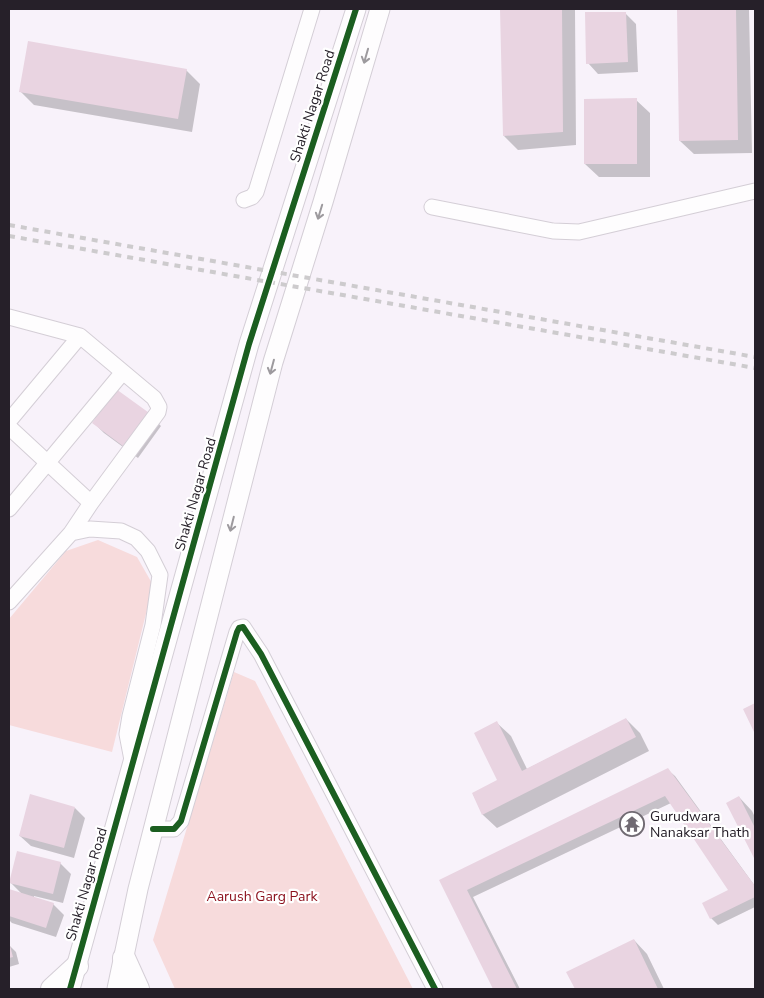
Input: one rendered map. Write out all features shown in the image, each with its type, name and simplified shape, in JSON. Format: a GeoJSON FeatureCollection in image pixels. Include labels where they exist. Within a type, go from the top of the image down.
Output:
{"type":"FeatureCollection","features":[{"type":"Feature","properties":{"kind":"main road"},"geometry":{"type":"LineString","coordinates":[[124,958],[138,989]]}},
{"type":"Feature","properties":{"kind":"main road"},"geometry":{"type":"LineString","coordinates":[[52,989],[77,966]]}},
{"type":"Feature","properties":{"kind":"street"},"geometry":{"type":"LineString","coordinates":[[244,200],[252,197],[256,192],[312,9]]}},
{"type":"Feature","properties":{"kind":"street","name":"Shakti Nagar Road"},"geometry":{"type":"LineString","coordinates":[[70,989],[250,344],[356,9]]}},
{"type":"Feature","properties":{"kind":"street"},"geometry":{"type":"LineString","coordinates":[[117,989],[138,889],[273,362],[318,220],[380,9]]}},
{"type":"Feature","properties":{"kind":"street"},"geometry":{"type":"LineString","coordinates":[[432,207],[553,231],[579,232],[755,191]]}},
{"type":"Feature","properties":{"kind":"street"},"geometry":{"type":"LineString","coordinates":[[9,602],[71,533],[158,412],[159,407],[154,398],[80,336],[11,321]]}},
{"type":"Feature","properties":{"kind":"street"},"geometry":{"type":"LineString","coordinates":[[9,421],[80,336]]}},
{"type":"Feature","properties":{"kind":"street"},"geometry":{"type":"LineString","coordinates":[[9,509],[123,372]]}},
{"type":"Feature","properties":{"kind":"street"},"geometry":{"type":"LineString","coordinates":[[9,428],[91,503]]}},
{"type":"Feature","properties":{"kind":"street"},"geometry":{"type":"LineString","coordinates":[[71,533],[90,529],[122,531],[136,538],[148,551],[160,575],[153,625],[127,734],[133,763]]}},
{"type":"Feature","properties":{"kind":"street"},"geometry":{"type":"LineString","coordinates":[[153,829],[174,829],[181,821],[237,632],[239,628],[243,627],[261,654],[435,989]]}},
{"type":"Feature","properties":{"kind":"green space"},"geometry":{"type":"Polygon","coordinates":[[[98,540],[137,557],[153,585],[112,752],[9,725],[9,619],[66,551],[98,540]]]}},
{"type":"Feature","properties":{"kind":"green space","name":"Aarush Garg Park"},"geometry":{"type":"Polygon","coordinates":[[[234,672],[255,681],[413,989],[175,989],[153,940],[234,672]]]}},
{"type":"Feature","properties":{"kind":"building"},"geometry":{"type":"Polygon","coordinates":[[[500,9],[562,9],[563,132],[503,136],[500,9]]]}},
{"type":"Feature","properties":{"kind":"building"},"geometry":{"type":"Polygon","coordinates":[[[677,9],[736,9],[738,140],[679,141],[677,9]]]}},
{"type":"Feature","properties":{"kind":"building"},"geometry":{"type":"Polygon","coordinates":[[[585,12],[626,12],[628,62],[586,64],[585,12]]]}},
{"type":"Feature","properties":{"kind":"building"},"geometry":{"type":"Polygon","coordinates":[[[28,41],[187,69],[178,119],[19,92],[28,41]]]}},
{"type":"Feature","properties":{"kind":"building"},"geometry":{"type":"Polygon","coordinates":[[[637,98],[637,164],[584,164],[584,99],[637,98]]]}},
{"type":"Feature","properties":{"kind":"building"},"geometry":{"type":"Polygon","coordinates":[[[116,389],[152,415],[127,449],[92,423],[116,389]]]}},
{"type":"Feature","properties":{"kind":"building"},"geometry":{"type":"Polygon","coordinates":[[[755,703],[755,734],[743,709],[755,703]]]}},
{"type":"Feature","properties":{"kind":"building"},"geometry":{"type":"Polygon","coordinates":[[[626,718],[636,737],[482,815],[472,793],[497,780],[474,733],[497,721],[522,771],[626,718]]]}},
{"type":"Feature","properties":{"kind":"building"},"geometry":{"type":"Polygon","coordinates":[[[668,768],[755,886],[755,897],[710,919],[702,903],[728,890],[665,796],[467,890],[517,989],[493,989],[439,880],[668,768]]]}},
{"type":"Feature","properties":{"kind":"building"},"geometry":{"type":"Polygon","coordinates":[[[30,794],[75,807],[64,848],[19,836],[30,794]]]}},
{"type":"Feature","properties":{"kind":"building"},"geometry":{"type":"Polygon","coordinates":[[[739,796],[755,828],[755,860],[726,803],[739,796]]]}},
{"type":"Feature","properties":{"kind":"building"},"geometry":{"type":"Polygon","coordinates":[[[17,851],[61,862],[53,894],[9,883],[17,851]]]}},
{"type":"Feature","properties":{"kind":"building"},"geometry":{"type":"Polygon","coordinates":[[[9,889],[54,903],[46,928],[9,916],[9,889]]]}},
{"type":"Feature","properties":{"kind":"building"},"geometry":{"type":"Polygon","coordinates":[[[634,939],[658,989],[575,989],[566,972],[634,939]]]}},
{"type":"Feature","properties":{"kind":"building"},"geometry":{"type":"Polygon","coordinates":[[[9,942],[13,957],[9,958],[9,942]]]}},
{"type":"Feature","properties":{"kind":"railway"},"geometry":{"type":"LineString","coordinates":[[9,225],[755,357]]}},
{"type":"Feature","properties":{"kind":"railway"},"geometry":{"type":"LineString","coordinates":[[9,236],[755,368]]}},
{"type":"Feature","properties":{"kind":"cycle path"},"geometry":{"type":"LineString","coordinates":[[70,989],[249,344],[356,9]]}},
{"type":"Feature","properties":{"kind":"cycle path"},"geometry":{"type":"LineString","coordinates":[[153,829],[174,829],[181,821],[237,632],[239,628],[243,627],[261,654],[435,989]]}},
{"type":"Feature","properties":{"kind":"place","name":"Gurudwara Nanaksar Thath"},"geometry":{"type":"Point","coordinates":[632,824]}}]}
